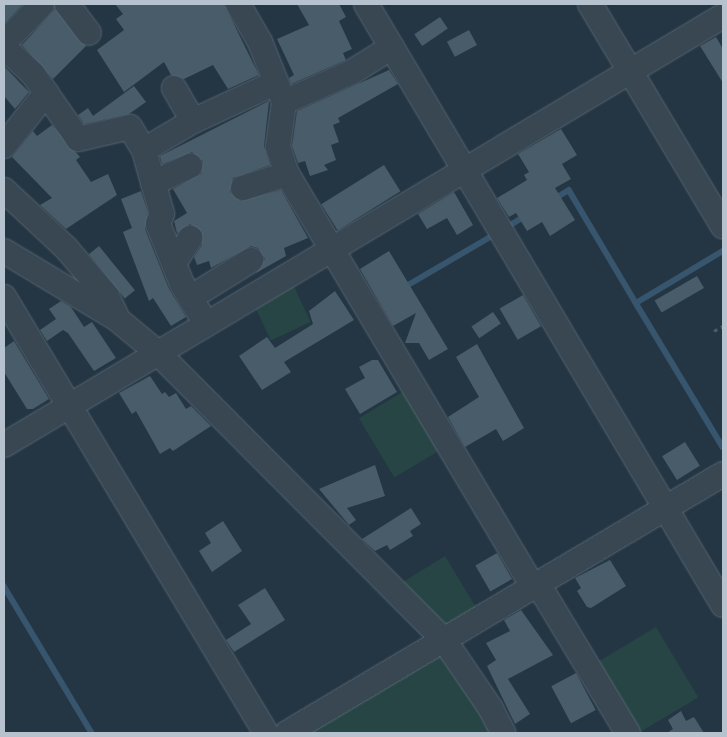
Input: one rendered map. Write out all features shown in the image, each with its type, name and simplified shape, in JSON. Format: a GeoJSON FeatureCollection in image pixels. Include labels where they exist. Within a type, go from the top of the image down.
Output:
{"type":"FeatureCollection","features":[{"type":"Feature","properties":{"kind":"street"},"geometry":{"type":"LineString","coordinates":[[42,4],[4,45],[46,93],[78,139],[130,127],[144,150],[162,214],[158,224],[190,298],[206,324]]}},
{"type":"Feature","properties":{"kind":"street"},"geometry":{"type":"LineString","coordinates":[[67,4],[89,33]]}},
{"type":"Feature","properties":{"kind":"street"},"geometry":{"type":"LineString","coordinates":[[238,4],[260,42],[280,93],[278,147],[286,174],[628,733]]}},
{"type":"Feature","properties":{"kind":"street"},"geometry":{"type":"LineString","coordinates":[[366,4],[723,605]]}},
{"type":"Feature","properties":{"kind":"street"},"geometry":{"type":"LineString","coordinates":[[590,4],[723,226]]}},
{"type":"Feature","properties":{"kind":"street"},"geometry":{"type":"LineString","coordinates":[[4,444],[631,71],[720,25]]}},
{"type":"Feature","properties":{"kind":"street"},"geometry":{"type":"LineString","coordinates":[[144,150],[193,121],[280,93],[338,80],[392,47]]}},
{"type":"Feature","properties":{"kind":"street"},"geometry":{"type":"LineString","coordinates":[[174,88],[193,121]]}},
{"type":"Feature","properties":{"kind":"street"},"geometry":{"type":"LineString","coordinates":[[4,146],[46,93]]}},
{"type":"Feature","properties":{"kind":"street"},"geometry":{"type":"LineString","coordinates":[[153,183],[190,166]]}},
{"type":"Feature","properties":{"kind":"street"},"geometry":{"type":"LineString","coordinates":[[243,188],[286,174]]}},
{"type":"Feature","properties":{"kind":"street"},"geometry":{"type":"LineString","coordinates":[[4,190],[66,248],[106,296],[117,319]]}},
{"type":"Feature","properties":{"kind":"street"},"geometry":{"type":"LineString","coordinates":[[174,263],[190,238]]}},
{"type":"Feature","properties":{"kind":"street"},"geometry":{"type":"LineString","coordinates":[[4,251],[117,319],[158,352],[444,640],[492,708],[503,733]]}},
{"type":"Feature","properties":{"kind":"street"},"geometry":{"type":"LineString","coordinates":[[190,298],[251,260]]}},
{"type":"Feature","properties":{"kind":"street"},"geometry":{"type":"LineString","coordinates":[[4,297],[266,733]]}},
{"type":"Feature","properties":{"kind":"street"},"geometry":{"type":"LineString","coordinates":[[287,733],[723,474]]}},
{"type":"Feature","properties":{"kind":"path"},"geometry":{"type":"LineString","coordinates":[[714,331],[723,326]]}},
{"type":"Feature","properties":{"kind":"green space"},"geometry":{"type":"Polygon","coordinates":[[[292,282],[311,322],[271,340],[252,301],[292,282]]]}},
{"type":"Feature","properties":{"kind":"green space"},"geometry":{"type":"Polygon","coordinates":[[[406,390],[442,449],[394,477],[359,418],[406,390]]]}},
{"type":"Feature","properties":{"kind":"green space"},"geometry":{"type":"Polygon","coordinates":[[[445,556],[477,609],[449,626],[438,623],[398,585],[445,556]]]}},
{"type":"Feature","properties":{"kind":"green space"},"geometry":{"type":"Polygon","coordinates":[[[656,627],[698,697],[637,733],[595,664],[656,627]]]}},
{"type":"Feature","properties":{"kind":"green space"},"geometry":{"type":"Polygon","coordinates":[[[431,654],[444,655],[495,733],[313,733],[312,727],[431,654]]]}},
{"type":"Feature","properties":{"kind":"building"},"geometry":{"type":"Polygon","coordinates":[[[4,4],[23,4],[4,24],[4,4]]]}},
{"type":"Feature","properties":{"kind":"building"},"geometry":{"type":"Polygon","coordinates":[[[115,4],[224,4],[259,75],[228,89],[213,65],[184,79],[171,75],[164,62],[124,92],[97,50],[124,30],[116,19],[123,14],[115,4]]]}},
{"type":"Feature","properties":{"kind":"building"},"geometry":{"type":"Polygon","coordinates":[[[297,4],[339,4],[346,17],[339,21],[352,49],[343,53],[346,60],[291,84],[289,78],[294,75],[277,39],[309,25],[297,4]]]}},
{"type":"Feature","properties":{"kind":"building"},"geometry":{"type":"Polygon","coordinates":[[[55,9],[86,46],[53,79],[22,45],[55,9]]]}},
{"type":"Feature","properties":{"kind":"building"},"geometry":{"type":"Polygon","coordinates":[[[440,17],[448,29],[422,46],[414,34],[440,17]]]}},
{"type":"Feature","properties":{"kind":"building"},"geometry":{"type":"Polygon","coordinates":[[[469,30],[477,45],[455,57],[447,42],[469,30]]]}},
{"type":"Feature","properties":{"kind":"building"},"geometry":{"type":"Polygon","coordinates":[[[716,37],[723,49],[723,83],[700,46],[716,37]]]}},
{"type":"Feature","properties":{"kind":"building"},"geometry":{"type":"Polygon","coordinates":[[[4,66],[29,92],[15,109],[4,96],[4,66]]]}},
{"type":"Feature","properties":{"kind":"building"},"geometry":{"type":"Polygon","coordinates":[[[389,70],[398,84],[338,118],[340,122],[333,125],[339,142],[331,145],[336,160],[324,165],[328,170],[310,176],[305,161],[298,163],[292,146],[297,111],[389,70]]]}},
{"type":"Feature","properties":{"kind":"building"},"geometry":{"type":"Polygon","coordinates":[[[134,86],[146,102],[129,114],[84,124],[78,115],[88,108],[93,116],[134,86]]]}},
{"type":"Feature","properties":{"kind":"building"},"geometry":{"type":"Polygon","coordinates":[[[269,101],[264,146],[270,165],[233,178],[230,192],[241,201],[281,190],[308,238],[284,248],[286,256],[256,273],[265,259],[258,248],[251,246],[211,268],[209,261],[197,265],[194,257],[202,245],[202,232],[190,224],[177,233],[174,221],[187,213],[173,189],[201,174],[203,161],[192,152],[162,164],[160,156],[269,101]]]}},
{"type":"Feature","properties":{"kind":"building"},"geometry":{"type":"Polygon","coordinates":[[[52,125],[80,157],[76,160],[91,182],[108,174],[117,195],[66,229],[40,205],[52,198],[12,157],[33,131],[37,136],[52,125]]]}},
{"type":"Feature","properties":{"kind":"building"},"geometry":{"type":"Polygon","coordinates":[[[561,129],[577,155],[562,164],[571,179],[555,188],[575,220],[550,236],[542,222],[527,231],[516,213],[509,217],[497,198],[527,180],[524,175],[529,172],[518,154],[561,129]]]}},
{"type":"Feature","properties":{"kind":"building"},"geometry":{"type":"Polygon","coordinates":[[[384,165],[400,191],[338,231],[321,204],[384,165]]]}},
{"type":"Feature","properties":{"kind":"building"},"geometry":{"type":"Polygon","coordinates":[[[141,191],[148,213],[145,229],[169,289],[186,317],[171,326],[153,298],[149,301],[123,232],[132,228],[121,199],[141,191]]]}},
{"type":"Feature","properties":{"kind":"building"},"geometry":{"type":"Polygon","coordinates":[[[454,192],[473,225],[457,235],[447,218],[427,229],[418,214],[454,192]]]}},
{"type":"Feature","properties":{"kind":"building"},"geometry":{"type":"Polygon","coordinates":[[[99,246],[135,290],[125,298],[89,254],[99,246]]]}},
{"type":"Feature","properties":{"kind":"building"},"geometry":{"type":"Polygon","coordinates":[[[389,251],[448,349],[429,360],[419,343],[405,343],[416,313],[393,326],[360,269],[389,251]]]}},
{"type":"Feature","properties":{"kind":"building"},"geometry":{"type":"Polygon","coordinates":[[[697,276],[704,288],[662,313],[655,300],[697,276]]]}},
{"type":"Feature","properties":{"kind":"building"},"geometry":{"type":"Polygon","coordinates":[[[335,291],[354,320],[284,362],[291,372],[262,390],[239,356],[267,337],[275,348],[313,324],[309,311],[335,291]]]}},
{"type":"Feature","properties":{"kind":"building"},"geometry":{"type":"Polygon","coordinates":[[[523,295],[541,326],[518,340],[500,308],[523,295]]]}},
{"type":"Feature","properties":{"kind":"building"},"geometry":{"type":"Polygon","coordinates":[[[61,301],[71,307],[84,327],[92,322],[116,358],[94,371],[68,333],[63,330],[47,341],[40,330],[56,319],[49,309],[61,301]]]}},
{"type":"Feature","properties":{"kind":"building"},"geometry":{"type":"Polygon","coordinates":[[[493,312],[501,324],[479,338],[471,327],[493,312]]]}},
{"type":"Feature","properties":{"kind":"building"},"geometry":{"type":"Polygon","coordinates":[[[14,341],[49,399],[33,409],[27,409],[4,372],[4,348],[14,341]]]}},
{"type":"Feature","properties":{"kind":"building"},"geometry":{"type":"Polygon","coordinates":[[[477,344],[524,428],[503,441],[496,429],[465,447],[448,417],[479,397],[456,357],[477,344]]]}},
{"type":"Feature","properties":{"kind":"building"},"geometry":{"type":"Polygon","coordinates":[[[372,360],[378,360],[397,392],[360,414],[345,389],[365,378],[359,367],[372,360]]]}},
{"type":"Feature","properties":{"kind":"building"},"geometry":{"type":"Polygon","coordinates":[[[150,376],[162,394],[165,392],[169,397],[176,393],[186,409],[191,406],[211,426],[173,451],[170,448],[160,454],[136,411],[132,414],[119,393],[150,376]]]}},
{"type":"Feature","properties":{"kind":"building"},"geometry":{"type":"Polygon","coordinates":[[[685,442],[700,466],[677,480],[662,456],[685,442]]]}},
{"type":"Feature","properties":{"kind":"building"},"geometry":{"type":"Polygon","coordinates":[[[375,465],[385,496],[347,508],[356,520],[349,525],[319,489],[375,465]]]}},
{"type":"Feature","properties":{"kind":"building"},"geometry":{"type":"Polygon","coordinates":[[[411,508],[421,524],[410,531],[413,536],[390,550],[387,545],[375,551],[362,539],[411,508]]]}},
{"type":"Feature","properties":{"kind":"building"},"geometry":{"type":"Polygon","coordinates":[[[223,521],[242,551],[212,572],[199,551],[211,543],[205,533],[223,521]]]}},
{"type":"Feature","properties":{"kind":"building"},"geometry":{"type":"Polygon","coordinates":[[[497,553],[512,579],[490,591],[475,566],[497,553]]]}},
{"type":"Feature","properties":{"kind":"building"},"geometry":{"type":"Polygon","coordinates":[[[610,560],[626,586],[591,608],[587,607],[577,591],[581,588],[575,578],[610,560]]]}},
{"type":"Feature","properties":{"kind":"building"},"geometry":{"type":"Polygon","coordinates":[[[265,588],[285,620],[234,652],[226,640],[251,624],[238,605],[265,588]]]}},
{"type":"Feature","properties":{"kind":"building"},"geometry":{"type":"Polygon","coordinates":[[[521,610],[553,655],[508,679],[530,714],[515,724],[487,666],[496,660],[486,643],[510,631],[504,620],[521,610]]]}},
{"type":"Feature","properties":{"kind":"building"},"geometry":{"type":"Polygon","coordinates":[[[576,673],[596,710],[571,723],[551,686],[576,673]]]}},
{"type":"Feature","properties":{"kind":"building"},"geometry":{"type":"Polygon","coordinates":[[[681,711],[686,721],[694,717],[704,733],[667,733],[673,729],[668,720],[681,711]]]}},
{"type":"Feature","properties":{"kind":"waterway"},"geometry":{"type":"LineString","coordinates":[[554,199],[569,190],[636,303],[723,251]]}},
{"type":"Feature","properties":{"kind":"waterway"},"geometry":{"type":"LineString","coordinates":[[509,226],[525,216]]}},
{"type":"Feature","properties":{"kind":"waterway"},"geometry":{"type":"LineString","coordinates":[[403,288],[492,236]]}},
{"type":"Feature","properties":{"kind":"waterway"},"geometry":{"type":"LineString","coordinates":[[636,303],[723,447]]}},
{"type":"Feature","properties":{"kind":"waterway"},"geometry":{"type":"LineString","coordinates":[[4,586],[92,733]]}}]}
